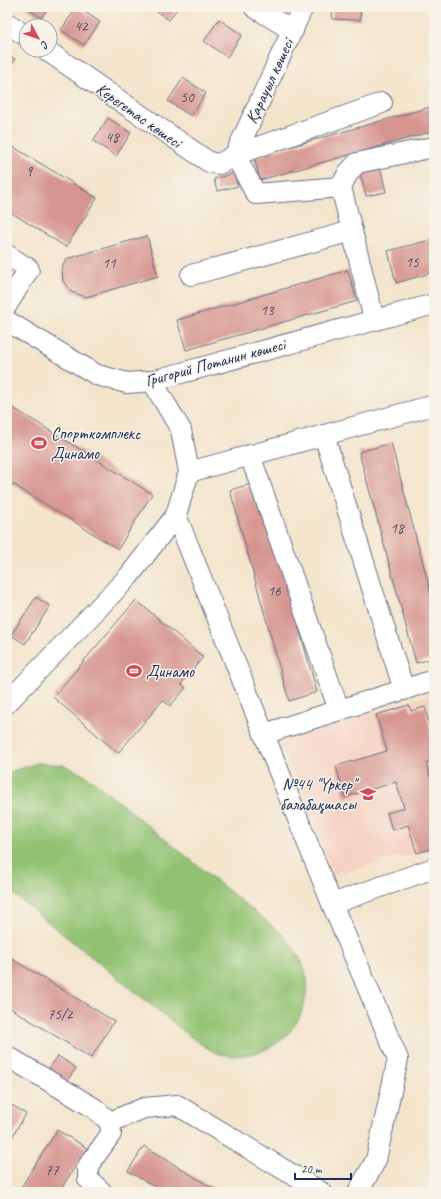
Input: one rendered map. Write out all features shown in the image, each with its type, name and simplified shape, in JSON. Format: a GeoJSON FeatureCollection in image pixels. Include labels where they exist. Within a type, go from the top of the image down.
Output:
{"type":"FeatureCollection","features":[{"type":"Feature","properties":{"kind":"street"},"geometry":{"type":"LineString","coordinates":[[254,7],[293,31]]}},
{"type":"Feature","properties":{"kind":"street","name":"Қарауыл көшесі"},"geometry":{"type":"LineString","coordinates":[[235,155],[303,7]]}},
{"type":"Feature","properties":{"kind":"street"},"geometry":{"type":"LineString","coordinates":[[7,23],[18,31]]}},
{"type":"Feature","properties":{"kind":"street","name":"Керегетас көшесі"},"geometry":{"type":"LineString","coordinates":[[58,58],[208,162],[218,164],[235,155],[382,103]]}},
{"type":"Feature","properties":{"kind":"street"},"geometry":{"type":"LineString","coordinates":[[374,319],[341,187],[348,173],[357,163],[434,147]]}},
{"type":"Feature","properties":{"kind":"street"},"geometry":{"type":"LineString","coordinates":[[235,155],[256,194],[341,187]]}},
{"type":"Feature","properties":{"kind":"street"},"geometry":{"type":"LineString","coordinates":[[191,275],[352,231]]}},
{"type":"Feature","properties":{"kind":"street"},"geometry":{"type":"LineString","coordinates":[[7,255],[29,269],[7,305]]}},
{"type":"Feature","properties":{"kind":"street","name":"Григорий Потанин көшесі"},"geometry":{"type":"LineString","coordinates":[[7,321],[97,375],[128,383],[152,381],[374,319],[434,304]]}},
{"type":"Feature","properties":{"kind":"street"},"geometry":{"type":"LineString","coordinates":[[7,703],[129,576],[176,515],[189,472],[181,430],[152,381]]}},
{"type":"Feature","properties":{"kind":"street"},"geometry":{"type":"LineString","coordinates":[[189,472],[434,405]]}},
{"type":"Feature","properties":{"kind":"street"},"geometry":{"type":"LineString","coordinates":[[324,435],[404,690]]}},
{"type":"Feature","properties":{"kind":"street"},"geometry":{"type":"LineString","coordinates":[[250,455],[339,710]]}},
{"type":"Feature","properties":{"kind":"street"},"geometry":{"type":"LineString","coordinates":[[176,515],[332,904],[398,1059],[376,1160],[358,1192]]}},
{"type":"Feature","properties":{"kind":"street"},"geometry":{"type":"LineString","coordinates":[[264,734],[434,680]]}},
{"type":"Feature","properties":{"kind":"street"},"geometry":{"type":"LineString","coordinates":[[332,904],[434,868]]}},
{"type":"Feature","properties":{"kind":"street"},"geometry":{"type":"LineString","coordinates":[[7,1056],[94,1108],[110,1122],[111,1134],[88,1166],[90,1188]]}},
{"type":"Feature","properties":{"kind":"street"},"geometry":{"type":"LineString","coordinates":[[110,1122],[144,1108],[177,1105],[320,1192]]}},
{"type":"Feature","properties":{"kind":"shaded area","name":"№44 \"Үркер\" балабақшасы"},"geometry":{"type":"Polygon","coordinates":[[[434,694],[434,848],[334,875],[280,740],[434,694]]]}},
{"type":"Feature","properties":{"kind":"green space"},"geometry":{"type":"Polygon","coordinates":[[[38,763],[64,765],[88,777],[282,934],[301,960],[307,981],[303,1009],[297,1022],[288,1034],[277,1043],[264,1050],[250,1054],[235,1056],[214,1052],[196,1041],[7,889],[7,775],[12,771],[38,763]]]}},
{"type":"Feature","properties":{"kind":"building"},"geometry":{"type":"Polygon","coordinates":[[[26,7],[49,7],[41,18],[26,7]]]}},
{"type":"Feature","properties":{"kind":"building"},"geometry":{"type":"Polygon","coordinates":[[[77,7],[100,22],[84,45],[61,30],[77,7]]]}},
{"type":"Feature","properties":{"kind":"building"},"geometry":{"type":"Polygon","coordinates":[[[150,7],[178,7],[169,20],[150,7]]]}},
{"type":"Feature","properties":{"kind":"building"},"geometry":{"type":"Polygon","coordinates":[[[333,7],[361,7],[360,20],[332,19],[333,7]]]}},
{"type":"Feature","properties":{"kind":"building"},"geometry":{"type":"Polygon","coordinates":[[[219,19],[242,35],[227,57],[204,41],[219,19]]]}},
{"type":"Feature","properties":{"kind":"building"},"geometry":{"type":"Polygon","coordinates":[[[7,54],[15,59],[7,71],[7,54]]]}},
{"type":"Feature","properties":{"kind":"building"},"geometry":{"type":"Polygon","coordinates":[[[183,78],[206,93],[191,116],[168,101],[183,78]]]}},
{"type":"Feature","properties":{"kind":"building"},"geometry":{"type":"Polygon","coordinates":[[[434,106],[434,131],[260,180],[254,157],[434,106]]]}},
{"type":"Feature","properties":{"kind":"building"},"geometry":{"type":"Polygon","coordinates":[[[108,118],[131,133],[116,156],[93,141],[108,118]]]}},
{"type":"Feature","properties":{"kind":"building"},"geometry":{"type":"Polygon","coordinates":[[[7,143],[97,198],[66,247],[7,210],[7,143]]]}},
{"type":"Feature","properties":{"kind":"building"},"geometry":{"type":"Polygon","coordinates":[[[380,166],[386,192],[366,196],[360,172],[380,166]]]}},
{"type":"Feature","properties":{"kind":"building"},"geometry":{"type":"Polygon","coordinates":[[[234,173],[238,186],[217,191],[214,179],[234,173]]]}},
{"type":"Feature","properties":{"kind":"building"},"geometry":{"type":"Polygon","coordinates":[[[147,236],[158,276],[86,297],[71,292],[63,281],[62,268],[66,259],[147,236]]]}},
{"type":"Feature","properties":{"kind":"building"},"geometry":{"type":"Polygon","coordinates":[[[434,239],[434,272],[396,283],[388,251],[434,239]]]}},
{"type":"Feature","properties":{"kind":"building"},"geometry":{"type":"Polygon","coordinates":[[[348,270],[357,301],[186,350],[177,320],[348,270]]]}},
{"type":"Feature","properties":{"kind":"building","name":"Спорткомплекс Динамо"},"geometry":{"type":"Polygon","coordinates":[[[7,404],[152,494],[118,549],[11,483],[7,490],[7,404]]]}},
{"type":"Feature","properties":{"kind":"building"},"geometry":{"type":"Polygon","coordinates":[[[391,443],[434,605],[434,658],[416,663],[359,452],[391,443]]]}},
{"type":"Feature","properties":{"kind":"building"},"geometry":{"type":"Polygon","coordinates":[[[258,482],[317,692],[289,701],[230,490],[258,482]]]}},
{"type":"Feature","properties":{"kind":"building"},"geometry":{"type":"Polygon","coordinates":[[[36,597],[50,606],[25,644],[11,635],[36,597]]]}},
{"type":"Feature","properties":{"kind":"building","name":"Динамо"},"geometry":{"type":"Polygon","coordinates":[[[136,600],[203,657],[181,684],[186,688],[170,706],[163,700],[118,753],[53,697],[136,600]]]}},
{"type":"Feature","properties":{"kind":"building"},"geometry":{"type":"Polygon","coordinates":[[[409,705],[411,711],[425,707],[431,732],[434,731],[434,761],[426,763],[430,777],[434,776],[434,848],[417,853],[408,825],[392,830],[387,813],[404,808],[396,782],[345,797],[336,766],[387,751],[376,715],[409,705]]]}},
{"type":"Feature","properties":{"kind":"building"},"geometry":{"type":"Polygon","coordinates":[[[7,956],[114,1021],[91,1058],[7,1006],[7,956]]]}},
{"type":"Feature","properties":{"kind":"building"},"geometry":{"type":"Polygon","coordinates":[[[58,1056],[76,1068],[66,1082],[48,1070],[58,1056]]]}},
{"type":"Feature","properties":{"kind":"building"},"geometry":{"type":"Polygon","coordinates":[[[7,1102],[26,1114],[10,1140],[7,1138],[7,1102]]]}},
{"type":"Feature","properties":{"kind":"building"},"geometry":{"type":"Polygon","coordinates":[[[57,1130],[87,1148],[59,1192],[18,1192],[57,1130]]]}},
{"type":"Feature","properties":{"kind":"building"},"geometry":{"type":"Polygon","coordinates":[[[144,1146],[219,1192],[163,1192],[128,1171],[144,1146]]]}},
{"type":"Feature","properties":{"kind":"place","name":"Спорткомплекс Динамо"},"geometry":{"type":"Point","coordinates":[39,443]}},
{"type":"Feature","properties":{"kind":"place","name":"Динамо"},"geometry":{"type":"Point","coordinates":[134,671]}},
{"type":"Feature","properties":{"kind":"place","name":"№44 \"Үркер\" балабақшасы"},"geometry":{"type":"Point","coordinates":[368,794]}}]}
